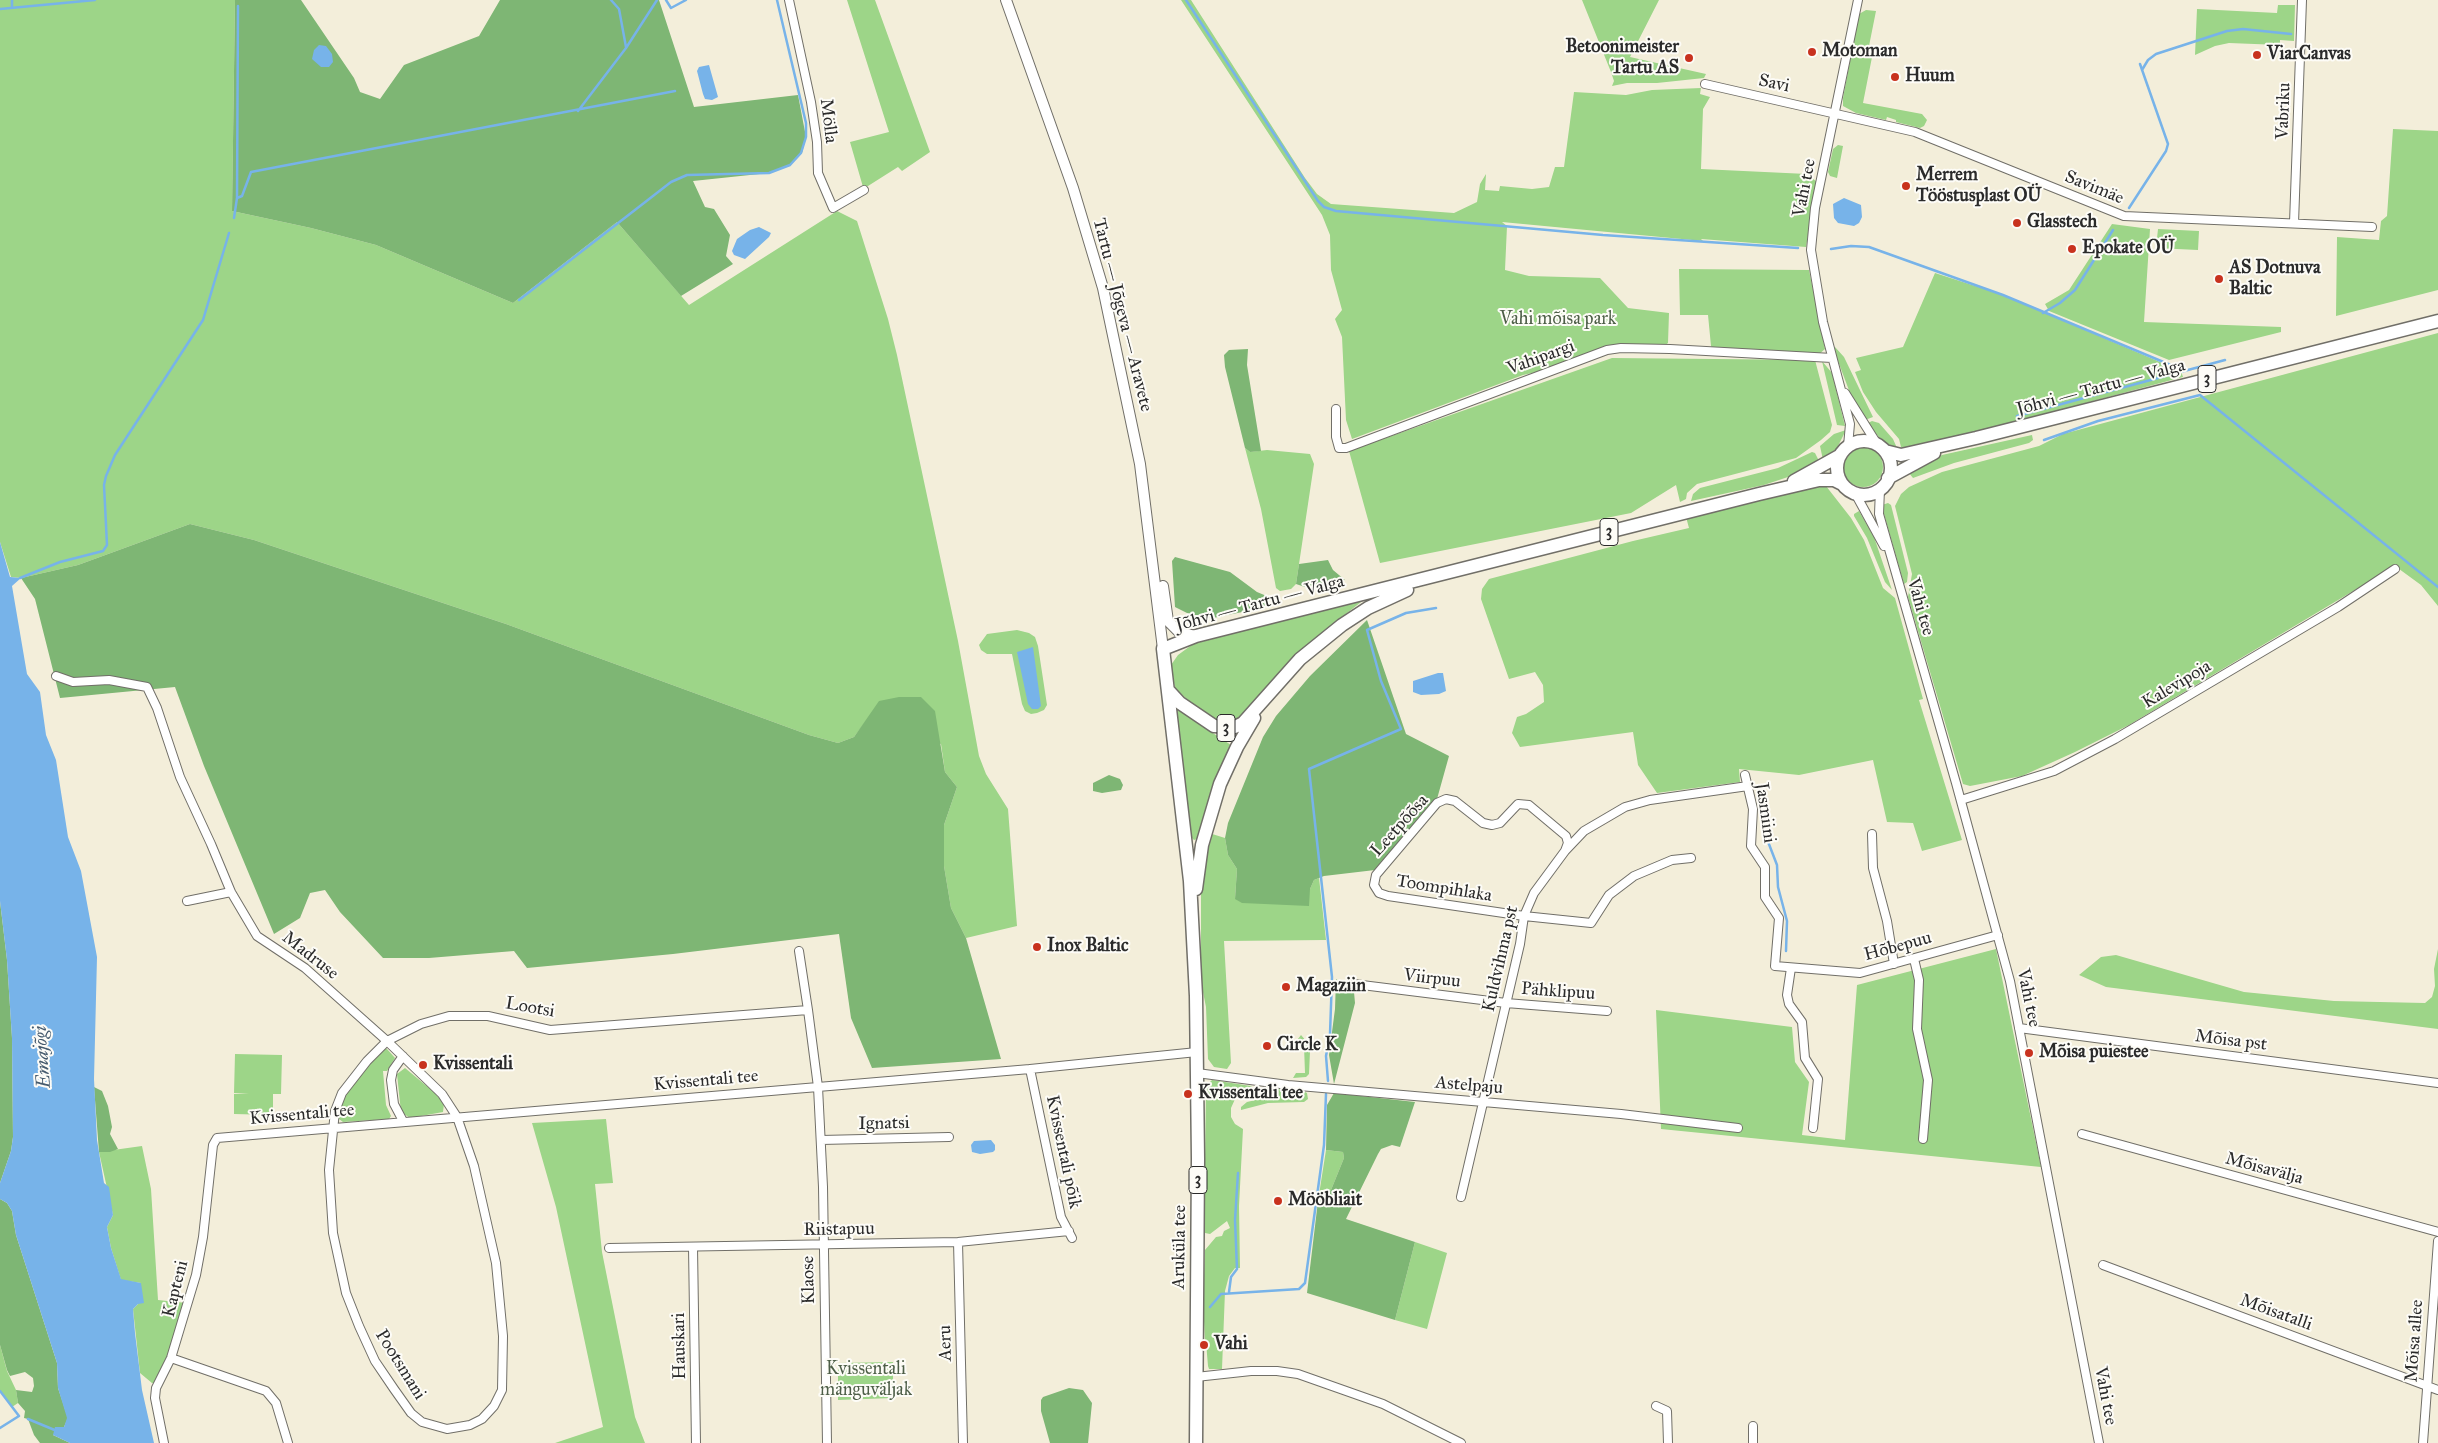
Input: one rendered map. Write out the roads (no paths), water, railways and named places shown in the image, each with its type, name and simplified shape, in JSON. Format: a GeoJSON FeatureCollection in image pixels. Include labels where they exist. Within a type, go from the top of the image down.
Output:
{"type":"FeatureCollection","features":[{"type":"Feature","properties":{"kind":"highway","name":"Jõhvi — Tartu — Valga"},"geometry":{"type":"LineString","coordinates":[[1759,494],[1802,478],[1839,456],[1848,446],[1862,441],[1901,455],[1976,438],[2438,321]]}},
{"type":"Feature","properties":{"kind":"highway","name":"Jõhvi — Tartu — Valga"},"geometry":{"type":"LineString","coordinates":[[1880,489],[1888,478],[1937,452],[1976,438]]}},
{"type":"Feature","properties":{"kind":"highway"},"geometry":{"type":"LineString","coordinates":[[1881,448],[1890,464],[1888,478]]}},
{"type":"Feature","properties":{"kind":"highway"},"geometry":{"type":"LineString","coordinates":[[1839,456],[1837,470],[1842,484]]}},
{"type":"Feature","properties":{"kind":"highway","name":"Jõhvi — Tartu — Valga"},"geometry":{"type":"LineString","coordinates":[[1197,1052],[1190,882],[1163,649],[1196,636],[1819,480],[1834,480],[1855,493]]}},
{"type":"Feature","properties":{"kind":"highway"},"geometry":{"type":"LineString","coordinates":[[1855,493],[1872,493],[1880,489]]}},
{"type":"Feature","properties":{"kind":"highway"},"geometry":{"type":"LineString","coordinates":[[1194,949],[1197,881],[1202,845],[1210,814],[1237,747],[1278,683],[1306,654],[1342,625],[1368,608],[1405,591],[1460,570]]}},
{"type":"Feature","properties":{"kind":"highway","name":"3"},"geometry":{"type":"LineString","coordinates":[[1168,690],[1180,703],[1214,726],[1235,727],[1243,723],[1278,683]]}},
{"type":"Feature","properties":{"kind":"highway","name":"Aruküla tee"},"geometry":{"type":"LineString","coordinates":[[1196,1443],[1197,1052]]}},
{"type":"Feature","properties":{"kind":"main road","name":"Tartu — Jõgeva — Aravete"},"geometry":{"type":"LineString","coordinates":[[1006,0],[1073,188],[1102,288],[1138,453],[1151,543],[1163,649]]}},
{"type":"Feature","properties":{"kind":"main road"},"geometry":{"type":"LineString","coordinates":[[1151,543],[1158,554],[1168,621],[1179,632],[1196,636]]}},
{"type":"Feature","properties":{"kind":"street","name":"Mölla"},"geometry":{"type":"LineString","coordinates":[[789,0],[814,118],[818,173],[833,208],[864,190]]}},
{"type":"Feature","properties":{"kind":"street","name":"Vahi tee"},"geometry":{"type":"LineString","coordinates":[[1839,381],[1823,322],[1811,250],[1815,208],[1858,0]]}},
{"type":"Feature","properties":{"kind":"street","name":"Vabriku"},"geometry":{"type":"LineString","coordinates":[[2294,222],[2302,0]]}},
{"type":"Feature","properties":{"kind":"street","name":"Savi"},"geometry":{"type":"LineString","coordinates":[[1706,84],[1836,113]]}},
{"type":"Feature","properties":{"kind":"street","name":"Savimäe"},"geometry":{"type":"LineString","coordinates":[[1836,113],[1915,132],[2124,216],[2294,222],[2372,227]]}},
{"type":"Feature","properties":{"kind":"street","name":"Vahipargi"},"geometry":{"type":"LineString","coordinates":[[1336,409],[1336,437],[1339,448],[1346,448],[1607,350],[1621,348],[1670,348],[1832,358]]}},
{"type":"Feature","properties":{"kind":"street"},"geometry":{"type":"LineString","coordinates":[[1839,381],[1850,426],[1848,446]]}},
{"type":"Feature","properties":{"kind":"street"},"geometry":{"type":"LineString","coordinates":[[1839,381],[1857,416],[1881,448]]}},
{"type":"Feature","properties":{"kind":"street","name":"Vahi tee"},"geometry":{"type":"LineString","coordinates":[[1880,489],[1878,514],[1998,935],[2019,1028],[2099,1443]]}},
{"type":"Feature","properties":{"kind":"street","name":"Vahi tee"},"geometry":{"type":"LineString","coordinates":[[1855,493],[1881,539],[1893,568]]}},
{"type":"Feature","properties":{"kind":"street","name":"Kalevipoja"},"geometry":{"type":"LineString","coordinates":[[1961,800],[2054,771],[2115,739],[2338,607],[2395,569]]}},
{"type":"Feature","properties":{"kind":"street","name":"Madruse"},"geometry":{"type":"LineString","coordinates":[[56,676],[73,682],[108,680],[147,687],[157,708],[185,790],[211,844],[231,892],[258,936],[305,968],[387,1040],[442,1094],[457,1117]]}},
{"type":"Feature","properties":{"kind":"street","name":"Jasmiini"},"geometry":{"type":"LineString","coordinates":[[1745,775],[1753,808],[1752,846],[1765,867],[1766,897],[1779,918],[1775,966]]}},
{"type":"Feature","properties":{"kind":"street","name":"Kuldvihma pst"},"geometry":{"type":"LineString","coordinates":[[1461,1197],[1520,944],[1524,916],[1534,892],[1565,850],[1584,831],[1625,807],[1650,800],[1748,786]]}},
{"type":"Feature","properties":{"kind":"street","name":"Leetpõõsa"},"geometry":{"type":"LineString","coordinates":[[1376,875],[1438,803],[1446,800],[1456,801],[1483,823],[1492,825],[1500,823],[1518,804],[1528,805],[1566,836],[1568,844],[1565,850]]}},
{"type":"Feature","properties":{"kind":"street"},"geometry":{"type":"LineString","coordinates":[[1872,834],[1873,868],[1887,922],[1894,964]]}},
{"type":"Feature","properties":{"kind":"street"},"geometry":{"type":"LineString","coordinates":[[1524,916],[1591,923],[1609,895],[1634,876],[1672,860],[1691,858]]}},
{"type":"Feature","properties":{"kind":"street","name":"Toompihlaka"},"geometry":{"type":"LineString","coordinates":[[1376,875],[1374,886],[1379,893],[1388,896],[1524,916]]}},
{"type":"Feature","properties":{"kind":"street"},"geometry":{"type":"LineString","coordinates":[[186,901],[231,892]]}},
{"type":"Feature","properties":{"kind":"street","name":"Hõbepuu"},"geometry":{"type":"LineString","coordinates":[[1775,966],[1860,973],[1998,935]]}},
{"type":"Feature","properties":{"kind":"street"},"geometry":{"type":"LineString","coordinates":[[799,951],[818,1087]]}},
{"type":"Feature","properties":{"kind":"street"},"geometry":{"type":"LineString","coordinates":[[1914,959],[1919,980],[1917,1029],[1928,1080],[1923,1139]]}},
{"type":"Feature","properties":{"kind":"street"},"geometry":{"type":"LineString","coordinates":[[1791,968],[1787,995],[1789,1004],[1802,1022],[1805,1058],[1818,1079],[1813,1128]]}},
{"type":"Feature","properties":{"kind":"street","name":"Viirpuu"},"geometry":{"type":"LineString","coordinates":[[1354,984],[1506,1003]]}},
{"type":"Feature","properties":{"kind":"street","name":"Pähklipuu"},"geometry":{"type":"LineString","coordinates":[[1506,1003],[1607,1011]]}},
{"type":"Feature","properties":{"kind":"street","name":"Lootsi"},"geometry":{"type":"LineString","coordinates":[[332,1128],[334,1111],[342,1092],[387,1040],[421,1024],[449,1016],[488,1016],[550,1030],[808,1010]]}},
{"type":"Feature","properties":{"kind":"street","name":"Mõisa pst"},"geometry":{"type":"LineString","coordinates":[[2019,1028],[2438,1083]]}},
{"type":"Feature","properties":{"kind":"street","name":"Kvissentali tee"},"geometry":{"type":"LineString","coordinates":[[217,1138],[1030,1069],[1197,1052]]}},
{"type":"Feature","properties":{"kind":"street"},"geometry":{"type":"LineString","coordinates":[[403,1056],[393,1070],[391,1080],[394,1104],[403,1121]]}},
{"type":"Feature","properties":{"kind":"street","name":"Kvissentali põik"},"geometry":{"type":"LineString","coordinates":[[1030,1069],[1060,1217],[1070,1234]]}},
{"type":"Feature","properties":{"kind":"street","name":"Astelpaju"},"geometry":{"type":"LineString","coordinates":[[1197,1073],[1288,1085],[1621,1114],[1738,1128]]}},
{"type":"Feature","properties":{"kind":"street","name":"Klaose"},"geometry":{"type":"LineString","coordinates":[[818,1087],[827,1443]]}},
{"type":"Feature","properties":{"kind":"street","name":"Pootsmani"},"geometry":{"type":"LineString","coordinates":[[332,1128],[329,1170],[333,1233],[346,1293],[359,1326],[375,1360],[411,1413],[422,1422],[440,1428],[455,1429],[482,1419],[494,1406],[502,1390],[504,1359],[496,1263],[474,1166],[457,1117]]}},
{"type":"Feature","properties":{"kind":"street","name":"Mõisavälja"},"geometry":{"type":"LineString","coordinates":[[2082,1134],[2438,1232]]}},
{"type":"Feature","properties":{"kind":"street","name":"Ignatsi"},"geometry":{"type":"LineString","coordinates":[[820,1140],[949,1137]]}},
{"type":"Feature","properties":{"kind":"street","name":"Kapteni"},"geometry":{"type":"LineString","coordinates":[[164,1443],[156,1388],[172,1358],[196,1275],[202,1247],[213,1145],[217,1138]]}},
{"type":"Feature","properties":{"kind":"street","name":"Riistapuu"},"geometry":{"type":"LineString","coordinates":[[609,1248],[958,1242],[1070,1234]]}},
{"type":"Feature","properties":{"kind":"street","name":"Mõisa allee"},"geometry":{"type":"LineString","coordinates":[[2423,1443],[2438,1241]]}},
{"type":"Feature","properties":{"kind":"street","name":"Aeru"},"geometry":{"type":"LineString","coordinates":[[958,1242],[963,1443]]}},
{"type":"Feature","properties":{"kind":"street","name":"Hauskari"},"geometry":{"type":"LineString","coordinates":[[693,1248],[696,1443]]}},
{"type":"Feature","properties":{"kind":"street","name":"Mõisatalli"},"geometry":{"type":"LineString","coordinates":[[2103,1265],[2438,1390]]}},
{"type":"Feature","properties":{"kind":"street"},"geometry":{"type":"LineString","coordinates":[[172,1358],[266,1391],[276,1403],[288,1443]]}},
{"type":"Feature","properties":{"kind":"street"},"geometry":{"type":"LineString","coordinates":[[1196,1377],[1250,1371],[1277,1371],[1298,1374],[1383,1404],[1461,1443]]}},
{"type":"Feature","properties":{"kind":"street"},"geometry":{"type":"LineString","coordinates":[[1656,1406],[1667,1411],[1668,1443]]}},
{"type":"Feature","properties":{"kind":"street"},"geometry":{"type":"LineString","coordinates":[[1753,1426],[1753,1443]]}},
{"type":"Feature","properties":{"kind":"water"},"geometry":{"type":"Polygon","coordinates":[[[319,45],[326,46],[332,54],[333,62],[329,67],[321,67],[312,59],[314,50],[319,45]]]}},
{"type":"Feature","properties":{"kind":"water"},"geometry":{"type":"Polygon","coordinates":[[[709,65],[718,97],[712,100],[705,99],[697,71],[699,67],[709,65]]]}},
{"type":"Feature","properties":{"kind":"water"},"geometry":{"type":"Polygon","coordinates":[[[1844,198],[1861,205],[1862,217],[1859,223],[1854,226],[1838,223],[1834,218],[1833,204],[1844,198]]]}},
{"type":"Feature","properties":{"kind":"water"},"geometry":{"type":"Polygon","coordinates":[[[759,227],[771,233],[769,237],[745,259],[734,255],[732,251],[737,239],[750,230],[759,227]]]}},
{"type":"Feature","properties":{"kind":"water","name":"Emajõgi"},"geometry":{"type":"Polygon","coordinates":[[[0,542],[10,577],[21,578],[12,586],[27,674],[40,692],[46,735],[56,760],[68,837],[81,871],[97,957],[94,1079],[97,1140],[104,1183],[109,1187],[113,1215],[107,1227],[111,1248],[121,1279],[141,1283],[144,1303],[138,1304],[133,1309],[142,1390],[154,1443],[70,1443],[53,1435],[55,1427],[64,1427],[67,1418],[58,1388],[57,1363],[16,1235],[12,1211],[7,1203],[0,1199],[0,1183],[11,1151],[13,1137],[12,1038],[7,960],[0,901],[0,542]]]}},
{"type":"Feature","properties":{"kind":"water"},"geometry":{"type":"Polygon","coordinates":[[[1033,647],[1041,706],[1038,709],[1032,709],[1028,704],[1017,652],[1033,647]]]}},
{"type":"Feature","properties":{"kind":"water"},"geometry":{"type":"Polygon","coordinates":[[[1443,673],[1446,691],[1439,694],[1421,695],[1413,692],[1413,681],[1443,673]]]}},
{"type":"Feature","properties":{"kind":"water"},"geometry":{"type":"Polygon","coordinates":[[[991,1140],[995,1145],[993,1152],[980,1154],[972,1152],[971,1145],[974,1141],[991,1140]]]}},
{"type":"Feature","properties":{"kind":"waterway"},"geometry":{"type":"LineString","coordinates":[[12,0],[12,8]]}},
{"type":"Feature","properties":{"kind":"waterway"},"geometry":{"type":"LineString","coordinates":[[0,9],[95,0]]}},
{"type":"Feature","properties":{"kind":"waterway"},"geometry":{"type":"LineString","coordinates":[[611,0],[619,9],[626,47]]}},
{"type":"Feature","properties":{"kind":"waterway"},"geometry":{"type":"LineString","coordinates":[[578,111],[626,48],[657,0]]}},
{"type":"Feature","properties":{"kind":"waterway"},"geometry":{"type":"LineString","coordinates":[[666,0],[671,8],[686,0]]}},
{"type":"Feature","properties":{"kind":"waterway"},"geometry":{"type":"LineString","coordinates":[[519,300],[671,182],[687,175],[769,173],[790,165],[801,153],[806,137],[806,123],[777,0]]}},
{"type":"Feature","properties":{"kind":"waterway"},"geometry":{"type":"LineString","coordinates":[[1186,0],[1318,201],[1324,207],[1336,211],[1603,235],[1798,248]]}},
{"type":"Feature","properties":{"kind":"waterway"},"geometry":{"type":"LineString","coordinates":[[237,198],[238,6]]}},
{"type":"Feature","properties":{"kind":"waterway"},"geometry":{"type":"LineString","coordinates":[[2142,70],[2148,60],[2156,54],[2227,31],[2243,29],[2291,34]]}},
{"type":"Feature","properties":{"kind":"waterway"},"geometry":{"type":"LineString","coordinates":[[2129,208],[2166,151],[2168,144],[2140,64]]}},
{"type":"Feature","properties":{"kind":"waterway"},"geometry":{"type":"LineString","coordinates":[[234,218],[237,198],[242,196],[251,172],[675,91]]}},
{"type":"Feature","properties":{"kind":"waterway"},"geometry":{"type":"LineString","coordinates":[[2043,313],[2060,303],[2075,290],[2113,230]]}},
{"type":"Feature","properties":{"kind":"waterway"},"geometry":{"type":"LineString","coordinates":[[20,578],[60,562],[103,551],[107,545],[104,485],[106,476],[115,455],[203,320],[229,233]]}},
{"type":"Feature","properties":{"kind":"waterway"},"geometry":{"type":"LineString","coordinates":[[1831,249],[1851,246],[1869,247],[2003,295],[2185,371]]}},
{"type":"Feature","properties":{"kind":"waterway"},"geometry":{"type":"LineString","coordinates":[[2017,416],[2225,360]]}},
{"type":"Feature","properties":{"kind":"waterway"},"geometry":{"type":"LineString","coordinates":[[2044,440],[2098,421],[2200,395],[2438,587]]}},
{"type":"Feature","properties":{"kind":"waterway"},"geometry":{"type":"LineString","coordinates":[[1328,1081],[1326,1056],[1330,1034],[1332,977],[1309,769],[1401,729],[1381,681],[1367,630],[1406,613],[1436,608]]}},
{"type":"Feature","properties":{"kind":"waterway"},"geometry":{"type":"LineString","coordinates":[[1767,839],[1777,865],[1778,887],[1787,921],[1786,951]]}},
{"type":"Feature","properties":{"kind":"waterway"},"geometry":{"type":"LineString","coordinates":[[1210,1307],[1221,1294],[1299,1289],[1305,1283],[1324,1145],[1326,1094]]}},
{"type":"Feature","properties":{"kind":"waterway"},"geometry":{"type":"LineString","coordinates":[[1229,1292],[1231,1277],[1237,1269],[1235,1220],[1238,1173]]}},
{"type":"Feature","properties":{"kind":"waterway"},"geometry":{"type":"LineString","coordinates":[[0,1391],[19,1416],[0,1428]]}},
{"type":"Feature","properties":{"kind":"waterway"},"geometry":{"type":"LineString","coordinates":[[28,1419],[57,1431]]}},
{"type":"Feature","properties":{"kind":"place","name":"Motoman"},"geometry":{"type":"Point","coordinates":[1812,52]}},
{"type":"Feature","properties":{"kind":"place","name":"ViarCanvas"},"geometry":{"type":"Point","coordinates":[2257,55]}},
{"type":"Feature","properties":{"kind":"place","name":"Betoonimeister Tartu AS"},"geometry":{"type":"Point","coordinates":[1689,58]}},
{"type":"Feature","properties":{"kind":"place","name":"Huum"},"geometry":{"type":"Point","coordinates":[1895,77]}},
{"type":"Feature","properties":{"kind":"place","name":"Merrem Tööstusplast OÜ"},"geometry":{"type":"Point","coordinates":[1906,186]}},
{"type":"Feature","properties":{"kind":"place","name":"Glasstech"},"geometry":{"type":"Point","coordinates":[2017,223]}},
{"type":"Feature","properties":{"kind":"place","name":"Epokate OÜ"},"geometry":{"type":"Point","coordinates":[2072,249]}},
{"type":"Feature","properties":{"kind":"place","name":"AS Dotnuva Baltic"},"geometry":{"type":"Point","coordinates":[2219,279]}},
{"type":"Feature","properties":{"kind":"place","name":"Inox Baltic"},"geometry":{"type":"Point","coordinates":[1037,947]}},
{"type":"Feature","properties":{"kind":"place","name":"Magaziin"},"geometry":{"type":"Point","coordinates":[1286,987]}},
{"type":"Feature","properties":{"kind":"place","name":"Circle K"},"geometry":{"type":"Point","coordinates":[1267,1046]}},
{"type":"Feature","properties":{"kind":"place","name":"Mõisa puiestee"},"geometry":{"type":"Point","coordinates":[2029,1053]}},
{"type":"Feature","properties":{"kind":"place","name":"Kvissentali"},"geometry":{"type":"Point","coordinates":[423,1065]}},
{"type":"Feature","properties":{"kind":"place","name":"Kvissentali tee"},"geometry":{"type":"Point","coordinates":[1188,1094]}},
{"type":"Feature","properties":{"kind":"place","name":"Mööbliait"},"geometry":{"type":"Point","coordinates":[1278,1201]}},
{"type":"Feature","properties":{"kind":"place","name":"Vahi"},"geometry":{"type":"Point","coordinates":[1204,1345]}},
{"type":"Feature","properties":{"kind":"park label","name":"Vahi mõisa park"},"geometry":{"type":"Point","coordinates":[1558,320]}},
{"type":"Feature","properties":{"kind":"park label","name":"Kvissentali mänguväljak"},"geometry":{"type":"Point","coordinates":[866,1380]}}]}
